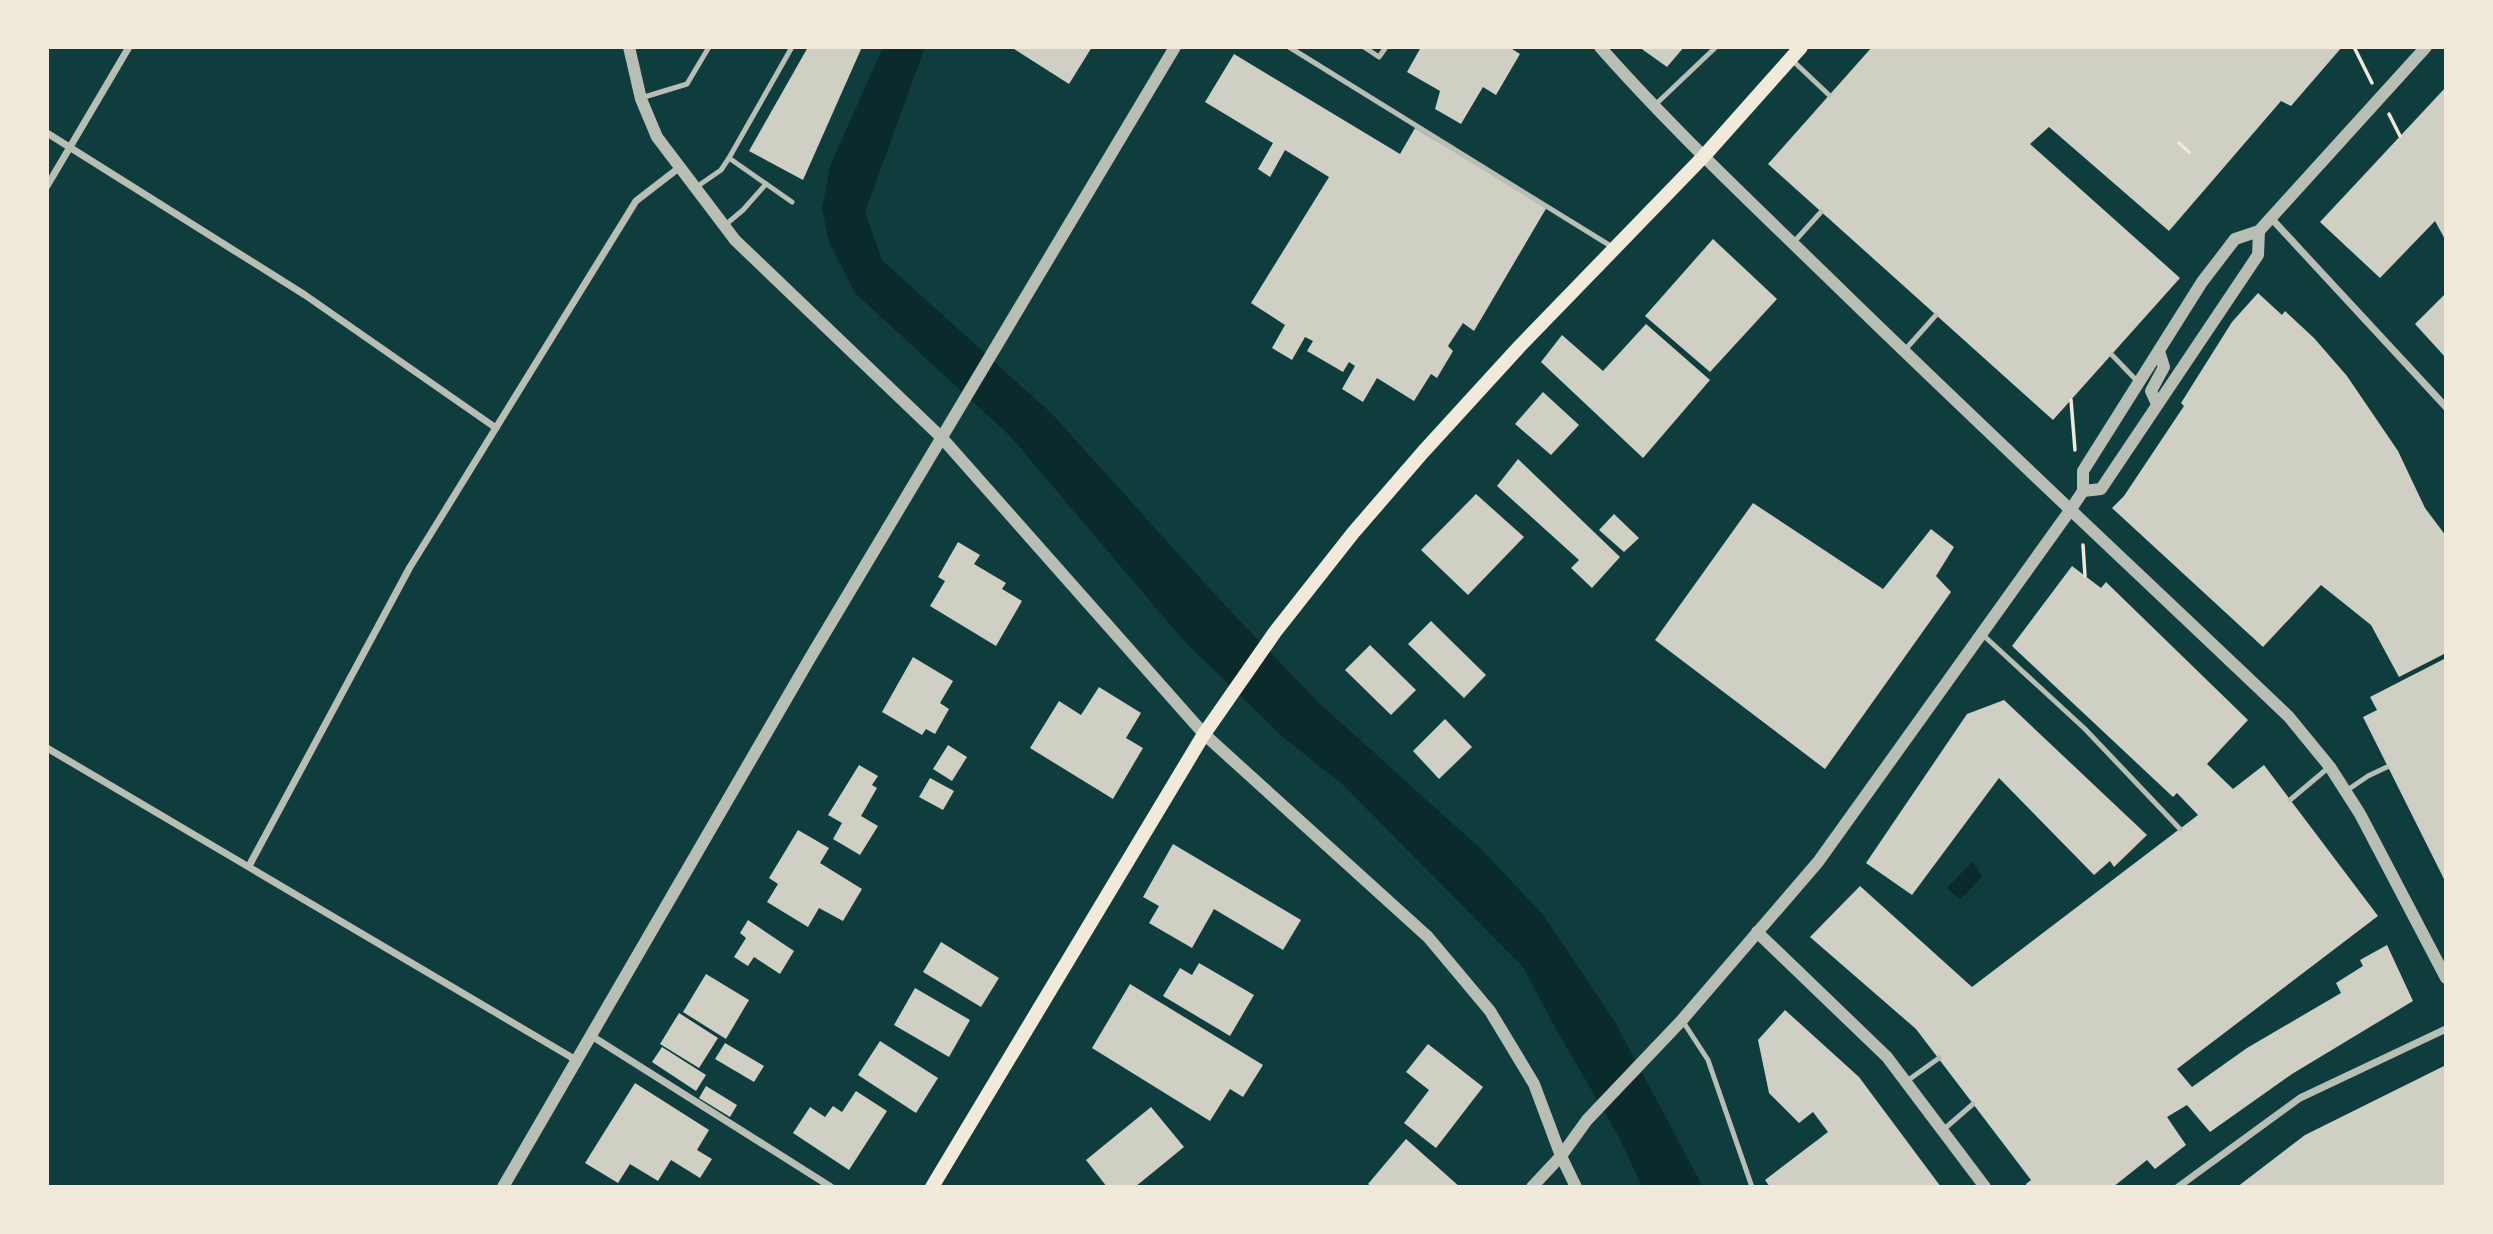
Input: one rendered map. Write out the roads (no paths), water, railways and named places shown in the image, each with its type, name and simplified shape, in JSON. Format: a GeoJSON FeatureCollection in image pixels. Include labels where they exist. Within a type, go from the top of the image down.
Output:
{"type":"FeatureCollection","features":[{"type":"Feature","properties":{"kind":"main road"},"geometry":{"type":"LineString","coordinates":[[932,1187],[1204,734],[1275,632],[1353,533],[1423,452],[1519,346],[1704,156],[1801,47]]}},
{"type":"Feature","properties":{"kind":"street"},"geometry":{"type":"LineString","coordinates":[[47,186],[129,47]]}},
{"type":"Feature","properties":{"kind":"street"},"geometry":{"type":"LineString","coordinates":[[629,47],[641,99],[657,137],[735,240],[942,438],[1204,734],[1428,937],[1496,1021],[1534,1084],[1561,1156],[1576,1187]]}},
{"type":"Feature","properties":{"kind":"street"},"geometry":{"type":"LineString","coordinates":[[503,1187],[810,658],[1175,47]]}},
{"type":"Feature","properties":{"kind":"street"},"geometry":{"type":"LineString","coordinates":[[1600,47],[1654,106],[1793,243],[2288,717],[2330,767],[2346,791],[2446,978]]}},
{"type":"Feature","properties":{"kind":"street"},"geometry":{"type":"LineString","coordinates":[[1532,1187],[1561,1156],[1587,1121],[1682,1020],[1818,862],[2071,509],[2083,491],[2083,471],[2202,282],[2235,239],[2259,231],[2426,47]]}},
{"type":"Feature","properties":{"kind":"street"},"geometry":{"type":"LineString","coordinates":[[47,133],[305,295],[496,428]]}},
{"type":"Feature","properties":{"kind":"street"},"geometry":{"type":"LineString","coordinates":[[249,866],[410,567],[636,201],[680,167]]}},
{"type":"Feature","properties":{"kind":"street"},"geometry":{"type":"LineString","coordinates":[[2270,217],[2445,403]]}},
{"type":"Feature","properties":{"kind":"street"},"geometry":{"type":"LineString","coordinates":[[2083,491],[2101,489],[2258,256],[2259,231]]}},
{"type":"Feature","properties":{"kind":"street"},"geometry":{"type":"LineString","coordinates":[[2157,404],[2151,391],[2164,367],[2159,351]]}},
{"type":"Feature","properties":{"kind":"street"},"geometry":{"type":"LineString","coordinates":[[47,748],[576,1060]]}},
{"type":"Feature","properties":{"kind":"street"},"geometry":{"type":"LineString","coordinates":[[1757,932],[1887,1057],[1985,1187]]}},
{"type":"Feature","properties":{"kind":"street"},"geometry":{"type":"LineString","coordinates":[[2178,1187],[2300,1098],[2446,1029]]}},
{"type":"Feature","properties":{"kind":"street"},"geometry":{"type":"LineString","coordinates":[[590,1035],[831,1187]]}},
{"type":"Feature","properties":{"kind":"lane"},"geometry":{"type":"LineString","coordinates":[[641,99],[687,84],[709,47]]}},
{"type":"Feature","properties":{"kind":"lane"},"geometry":{"type":"LineString","coordinates":[[695,188],[722,170],[792,47]]}},
{"type":"Feature","properties":{"kind":"lane"},"geometry":{"type":"LineString","coordinates":[[1289,47],[1614,248]]}},
{"type":"Feature","properties":{"kind":"lane"},"geometry":{"type":"LineString","coordinates":[[1364,47],[1379,57],[1386,47]]}},
{"type":"Feature","properties":{"kind":"lane"},"geometry":{"type":"LineString","coordinates":[[1654,106],[1716,47]]}},
{"type":"Feature","properties":{"kind":"lane"},"geometry":{"type":"LineString","coordinates":[[1791,59],[1829,95]]}},
{"type":"Feature","properties":{"kind":"lane"},"geometry":{"type":"LineString","coordinates":[[729,158],[792,202]]}},
{"type":"Feature","properties":{"kind":"lane"},"geometry":{"type":"LineString","coordinates":[[724,226],[743,210],[766,184]]}},
{"type":"Feature","properties":{"kind":"lane"},"geometry":{"type":"LineString","coordinates":[[1793,243],[1821,212]]}},
{"type":"Feature","properties":{"kind":"lane"},"geometry":{"type":"LineString","coordinates":[[1904,351],[1936,315]]}},
{"type":"Feature","properties":{"kind":"lane"},"geometry":{"type":"LineString","coordinates":[[2112,355],[2139,383]]}},
{"type":"Feature","properties":{"kind":"lane"},"geometry":{"type":"LineString","coordinates":[[1982,634],[2085,729],[2180,829]]}},
{"type":"Feature","properties":{"kind":"lane"},"geometry":{"type":"LineString","coordinates":[[2290,800],[2330,767]]}},
{"type":"Feature","properties":{"kind":"lane"},"geometry":{"type":"LineString","coordinates":[[2346,791],[2387,767]]}},
{"type":"Feature","properties":{"kind":"lane"},"geometry":{"type":"LineString","coordinates":[[1682,1020],[1708,1060],[1752,1187]]}},
{"type":"Feature","properties":{"kind":"lane"},"geometry":{"type":"LineString","coordinates":[[1907,1082],[1939,1058]]}},
{"type":"Feature","properties":{"kind":"lane"},"geometry":{"type":"LineString","coordinates":[[1942,1130],[1973,1104]]}},
{"type":"Feature","properties":{"kind":"water"},"geometry":{"type":"Polygon","coordinates":[[[883,47],[925,47],[865,212],[882,260],[1052,414],[1220,600],[1318,702],[1482,850],[1544,916],[1615,1022],[1703,1187],[1642,1187],[1619,1137],[1523,967],[1343,785],[1284,738],[1184,641],[1010,436],[855,293],[829,242],[822,209],[830,166],[883,47]]]}},
{"type":"Feature","properties":{"kind":"water"},"geometry":{"type":"Polygon","coordinates":[[[1973,861],[1982,877],[1960,900],[1947,888],[1973,861]]]}}]}
